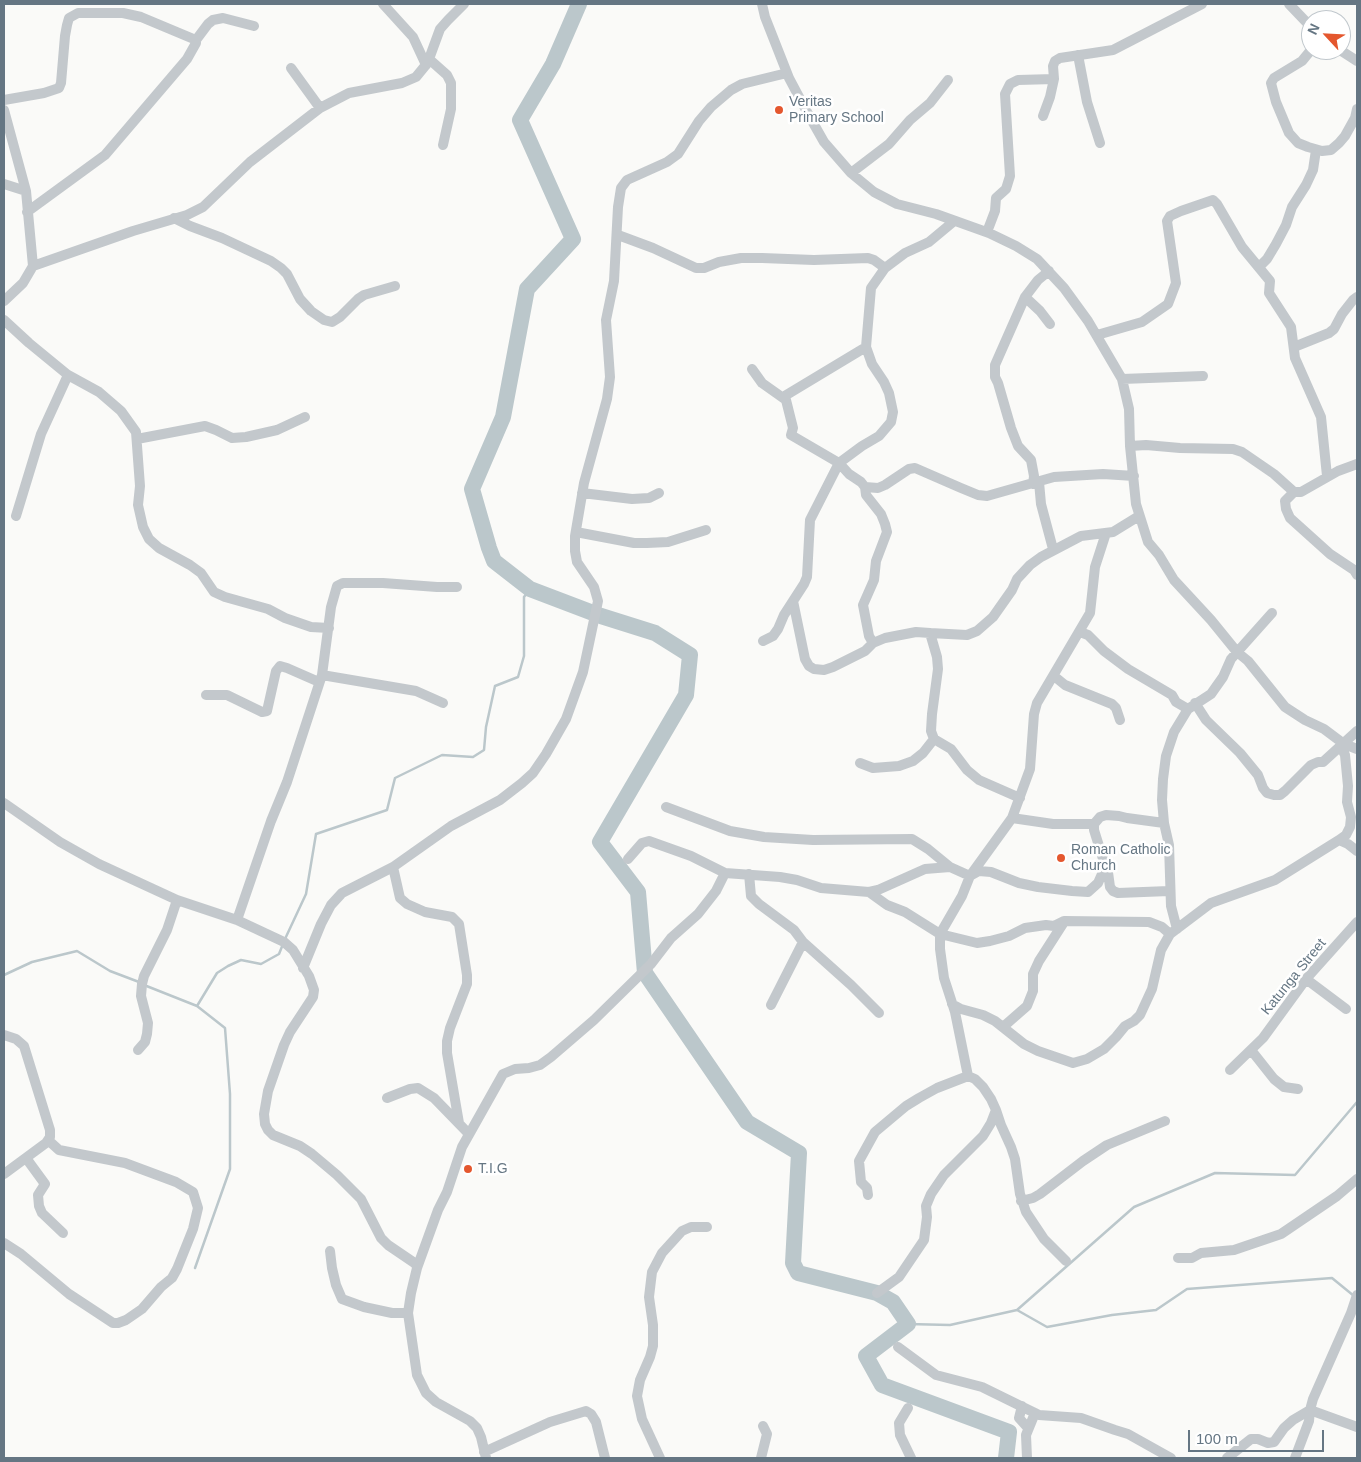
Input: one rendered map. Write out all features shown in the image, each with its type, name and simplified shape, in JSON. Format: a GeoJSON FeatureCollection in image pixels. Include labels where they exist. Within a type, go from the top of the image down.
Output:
{"type":"FeatureCollection","features":[{"type":"Feature","properties":{"kind":"street"},"geometry":{"type":"LineString","coordinates":[[383,4],[413,36],[428,62],[447,75],[451,83],[451,109],[444,145]]}},
{"type":"Feature","properties":{"kind":"street"},"geometry":{"type":"LineString","coordinates":[[33,266],[133,230],[186,215],[203,207],[250,162],[320,108],[349,93],[402,83],[416,77],[428,62],[440,29],[464,4]]}},
{"type":"Feature","properties":{"kind":"street"},"geometry":{"type":"LineString","coordinates":[[762,4],[765,17],[787,73],[824,142],[851,173],[869,188],[897,204],[936,214],[953,222],[987,232],[1030,254],[1069,294],[1097,335],[1122,379],[1129,409],[1130,446],[1139,516],[1148,542],[1159,555],[1174,580],[1211,620],[1237,652],[1248,661],[1285,706],[1294,714],[1324,729],[1343,745],[1357,749]]}},
{"type":"Feature","properties":{"kind":"street"},"geometry":{"type":"LineString","coordinates":[[1043,116],[1054,80],[1053,66],[1055,61],[1060,58],[1113,50],[1202,4]]}},
{"type":"Feature","properties":{"kind":"street"},"geometry":{"type":"LineString","coordinates":[[1289,4],[1301,17]]}},
{"type":"Feature","properties":{"kind":"street"},"geometry":{"type":"LineString","coordinates":[[4,100],[44,93],[59,88],[61,83],[64,36],[69,18],[78,12],[123,14],[141,17],[196,40]]}},
{"type":"Feature","properties":{"kind":"street"},"geometry":{"type":"LineString","coordinates":[[27,212],[105,155],[187,59],[196,40],[208,24],[213,20],[224,18],[254,26]]}},
{"type":"Feature","properties":{"kind":"street"},"geometry":{"type":"LineString","coordinates":[[1078,55],[1087,102],[1100,143]]}},
{"type":"Feature","properties":{"kind":"street"},"geometry":{"type":"LineString","coordinates":[[1301,60],[1295,66],[1274,78],[1271,83],[1271,88],[1289,133],[1298,143],[1316,150],[1331,150],[1339,144],[1355,118],[1357,109]]}},
{"type":"Feature","properties":{"kind":"street"},"geometry":{"type":"LineString","coordinates":[[291,68],[320,108]]}},
{"type":"Feature","properties":{"kind":"street"},"geometry":{"type":"LineString","coordinates":[[303,968],[331,905],[342,894],[393,867],[451,826],[505,796],[522,784],[533,772],[566,719],[583,672],[598,601],[594,587],[577,562],[575,551],[576,532],[582,493],[607,399],[610,377],[606,320],[614,281],[618,235],[618,207],[621,188],[627,180],[667,162],[678,154],[699,121],[716,102],[731,90],[742,84],[787,73]]}},
{"type":"Feature","properties":{"kind":"street"},"geometry":{"type":"LineString","coordinates":[[851,173],[889,144],[910,120],[930,102],[948,80]]}},
{"type":"Feature","properties":{"kind":"street"},"geometry":{"type":"LineString","coordinates":[[987,232],[995,211],[996,198],[1006,189],[1010,176],[1005,94],[1010,84],[1018,80],[1054,80]]}},
{"type":"Feature","properties":{"kind":"street"},"geometry":{"type":"LineString","coordinates":[[4,110],[26,191],[33,266],[22,283],[4,301]]}},
{"type":"Feature","properties":{"kind":"street"},"geometry":{"type":"LineString","coordinates":[[1259,267],[1267,260],[1286,225],[1292,207],[1306,186],[1313,170],[1316,150]]}},
{"type":"Feature","properties":{"kind":"street"},"geometry":{"type":"LineString","coordinates":[[4,184],[26,191]]}},
{"type":"Feature","properties":{"kind":"street"},"geometry":{"type":"LineString","coordinates":[[1097,335],[1142,322],[1168,304],[1176,283],[1167,221],[1170,216],[1213,200],[1242,247],[1270,281],[1270,293],[1291,327],[1296,358],[1321,417],[1327,476]]}},
{"type":"Feature","properties":{"kind":"street"},"geometry":{"type":"LineString","coordinates":[[174,218],[271,261],[287,274],[300,299],[311,311],[324,320],[332,322],[340,317],[348,307],[364,294],[395,286]]}},
{"type":"Feature","properties":{"kind":"street"},"geometry":{"type":"LineString","coordinates":[[763,641],[773,636],[778,629],[784,615],[807,577],[810,520],[839,463],[879,436],[887,429],[892,417],[893,412],[889,393],[872,364],[866,347],[871,288],[885,268],[905,253],[930,242],[953,222]]}},
{"type":"Feature","properties":{"kind":"street"},"geometry":{"type":"LineString","coordinates":[[618,235],[653,248],[696,268],[704,268],[719,262],[741,258],[814,260],[868,258],[885,268]]}},
{"type":"Feature","properties":{"kind":"street"},"geometry":{"type":"LineString","coordinates":[[1049,272],[1038,280],[1025,297],[998,355],[994,373],[1018,446],[1031,460],[1053,550]]}},
{"type":"Feature","properties":{"kind":"street"},"geometry":{"type":"LineString","coordinates":[[1025,297],[1050,324]]}},
{"type":"Feature","properties":{"kind":"street"},"geometry":{"type":"LineString","coordinates":[[1294,347],[1330,334],[1342,314],[1357,297]]}},
{"type":"Feature","properties":{"kind":"street"},"geometry":{"type":"LineString","coordinates":[[4,320],[68,375],[99,392],[121,411],[136,432],[140,486],[138,505],[143,528],[154,544],[201,573],[214,592],[268,609],[311,628],[329,628]]}},
{"type":"Feature","properties":{"kind":"street"},"geometry":{"type":"LineString","coordinates":[[783,397],[866,347]]}},
{"type":"Feature","properties":{"kind":"street"},"geometry":{"type":"LineString","coordinates":[[752,369],[767,387],[786,400],[793,428],[791,436],[839,463],[865,487],[878,488],[885,486],[909,469],[915,468],[978,495],[987,496],[1054,478],[1076,475],[1134,476]]}},
{"type":"Feature","properties":{"kind":"street"},"geometry":{"type":"LineString","coordinates":[[16,516],[41,434],[68,375]]}},
{"type":"Feature","properties":{"kind":"street"},"geometry":{"type":"LineString","coordinates":[[1122,379],[1204,376]]}},
{"type":"Feature","properties":{"kind":"street"},"geometry":{"type":"LineString","coordinates":[[137,440],[205,426],[232,438],[246,437],[277,430],[305,417]]}},
{"type":"Feature","properties":{"kind":"street"},"geometry":{"type":"LineString","coordinates":[[1130,446],[1233,448],[1264,467],[1294,492],[1301,492],[1327,476],[1357,464]]}},
{"type":"Feature","properties":{"kind":"street"},"geometry":{"type":"LineString","coordinates":[[865,487],[866,495],[881,514],[888,532],[876,561],[874,580],[863,605],[873,643]]}},
{"type":"Feature","properties":{"kind":"street"},"geometry":{"type":"LineString","coordinates":[[1294,492],[1286,502],[1286,509],[1290,518],[1330,554],[1354,570],[1357,575]]}},
{"type":"Feature","properties":{"kind":"street"},"geometry":{"type":"LineString","coordinates":[[582,493],[632,499],[649,498],[659,493]]}},
{"type":"Feature","properties":{"kind":"street"},"geometry":{"type":"LineString","coordinates":[[793,601],[803,651],[809,666],[814,669],[824,670],[833,667],[865,651],[873,643],[904,633],[967,635],[984,626],[993,617],[1017,579],[1030,565],[1053,550],[1081,536],[1113,532],[1139,516]]}},
{"type":"Feature","properties":{"kind":"street"},"geometry":{"type":"LineString","coordinates":[[576,532],[647,544],[668,542],[706,530]]}},
{"type":"Feature","properties":{"kind":"street"},"geometry":{"type":"LineString","coordinates":[[968,1076],[952,1004],[944,978],[940,934],[962,896],[970,876],[1012,818],[1030,768],[1037,703],[1090,613],[1095,567],[1106,532]]}},
{"type":"Feature","properties":{"kind":"street"},"geometry":{"type":"LineString","coordinates":[[237,920],[271,821],[287,782],[320,678],[337,586],[343,583],[383,583],[437,588],[457,586]]}},
{"type":"Feature","properties":{"kind":"street"},"geometry":{"type":"LineString","coordinates":[[1173,931],[1169,844],[1164,823],[1162,800],[1166,756],[1174,732],[1191,706],[1211,694],[1223,677],[1231,658],[1272,613]]}},
{"type":"Feature","properties":{"kind":"street"},"geometry":{"type":"LineString","coordinates":[[1080,632],[1088,635],[1104,651],[1128,669],[1172,695],[1176,702],[1191,706],[1240,753],[1258,775],[1267,793],[1280,794],[1312,765],[1323,762],[1357,731]]}},
{"type":"Feature","properties":{"kind":"street"},"geometry":{"type":"LineString","coordinates":[[930,633],[937,657],[938,669],[931,731],[934,739],[951,749],[967,770],[979,780],[1020,798]]}},
{"type":"Feature","properties":{"kind":"street"},"geometry":{"type":"LineString","coordinates":[[206,695],[227,695],[262,712],[267,710],[276,671],[280,666],[320,678],[416,691],[442,703]]}},
{"type":"Feature","properties":{"kind":"street"},"geometry":{"type":"LineString","coordinates":[[1054,676],[1065,685],[1112,704],[1116,708],[1120,720]]}},
{"type":"Feature","properties":{"kind":"street"},"geometry":{"type":"LineString","coordinates":[[860,763],[873,768],[899,766],[912,761],[923,753],[934,739]]}},
{"type":"Feature","properties":{"kind":"street"},"geometry":{"type":"LineString","coordinates":[[952,1004],[961,1009],[983,1015],[1003,1027],[1024,1044],[1061,1060],[1072,1063],[1087,1059],[1104,1049],[1125,1026],[1140,1015],[1152,989],[1161,950],[1173,931],[1211,903],[1275,880],[1346,836],[1350,827],[1351,817],[1347,802],[1348,786],[1343,745]]}},
{"type":"Feature","properties":{"kind":"street"},"geometry":{"type":"LineString","coordinates":[[4,803],[83,855],[177,900],[237,920],[284,942],[293,950],[309,976],[314,990],[313,997],[290,1032],[284,1045],[268,1091],[264,1114],[268,1130],[273,1135],[300,1146],[312,1154],[344,1181],[361,1200],[381,1238],[416,1264],[417,1268]]}},
{"type":"Feature","properties":{"kind":"street"},"geometry":{"type":"LineString","coordinates":[[666,807],[730,831],[764,837],[821,840],[912,839],[950,867],[970,876]]}},
{"type":"Feature","properties":{"kind":"street"},"geometry":{"type":"LineString","coordinates":[[970,876],[979,871],[991,872],[1038,888],[1088,892],[1098,883],[1104,862],[1094,830],[1094,824],[1100,817],[1106,815],[1118,816],[1164,823]]}},
{"type":"Feature","properties":{"kind":"street"},"geometry":{"type":"LineString","coordinates":[[1012,818],[1053,824],[1094,824]]}},
{"type":"Feature","properties":{"kind":"street"},"geometry":{"type":"LineString","coordinates":[[1339,840],[1357,851]]}},
{"type":"Feature","properties":{"kind":"street"},"geometry":{"type":"LineString","coordinates":[[628,859],[642,843],[649,841],[692,856],[725,873],[797,880],[821,888],[869,892],[878,890],[924,869],[950,867]]}},
{"type":"Feature","properties":{"kind":"street"},"geometry":{"type":"LineString","coordinates":[[1104,862],[1107,866],[1110,887],[1113,891],[1118,893],[1170,891]]}},
{"type":"Feature","properties":{"kind":"street"},"geometry":{"type":"LineString","coordinates":[[393,867],[400,898],[407,904],[425,912],[452,917],[458,924],[462,936],[467,984],[447,1041],[459,1123]]}},
{"type":"Feature","properties":{"kind":"street"},"geometry":{"type":"LineString","coordinates":[[605,1458],[596,1422],[591,1414],[586,1411],[550,1422],[485,1455],[477,1428],[470,1421],[436,1402],[426,1394],[420,1385],[414,1369],[408,1313],[410,1293],[438,1210],[448,1192],[462,1147],[503,1074],[515,1069],[529,1068],[540,1064],[551,1057],[594,1020],[651,964],[671,938],[708,902],[725,873]]}},
{"type":"Feature","properties":{"kind":"street"},"geometry":{"type":"LineString","coordinates":[[749,874],[751,896],[794,930],[803,942],[880,1013]]}},
{"type":"Feature","properties":{"kind":"street"},"geometry":{"type":"LineString","coordinates":[[869,892],[887,905],[905,912],[940,934],[977,943],[990,942],[1025,928],[1046,925],[1054,926],[1064,921],[1149,922],[1173,931]]}},
{"type":"Feature","properties":{"kind":"street"},"geometry":{"type":"LineString","coordinates":[[138,1050],[145,1042],[148,1023],[141,996],[144,976],[167,930],[177,900]]}},
{"type":"Feature","properties":{"kind":"street"},"geometry":{"type":"LineString","coordinates":[[1003,1027],[1027,1006],[1033,991],[1034,974],[1039,961],[1064,921]]}},
{"type":"Feature","properties":{"kind":"street","name":"Katunga Street"},"geometry":{"type":"LineString","coordinates":[[1230,1070],[1263,1038],[1306,979],[1357,922]]}},
{"type":"Feature","properties":{"kind":"street"},"geometry":{"type":"LineString","coordinates":[[771,1004],[803,942]]}},
{"type":"Feature","properties":{"kind":"street"},"geometry":{"type":"LineString","coordinates":[[1306,979],[1346,1009]]}},
{"type":"Feature","properties":{"kind":"street"},"geometry":{"type":"LineString","coordinates":[[4,1035],[16,1039],[24,1046],[50,1130],[50,1137],[46,1144],[4,1174]]}},
{"type":"Feature","properties":{"kind":"street"},"geometry":{"type":"LineString","coordinates":[[1251,1050],[1274,1079],[1284,1087],[1298,1089]]}},
{"type":"Feature","properties":{"kind":"street"},"geometry":{"type":"LineString","coordinates":[[868,1195],[867,1188],[862,1182],[859,1161],[875,1132],[912,1102],[937,1088],[968,1076],[975,1079],[983,1087],[996,1110],[1015,1159],[1021,1201],[1031,1220],[1038,1231],[1066,1261]]}},
{"type":"Feature","properties":{"kind":"street"},"geometry":{"type":"LineString","coordinates":[[387,1098],[410,1088],[418,1088],[434,1098],[470,1134]]}},
{"type":"Feature","properties":{"kind":"street"},"geometry":{"type":"LineString","coordinates":[[877,1293],[898,1277],[924,1240],[928,1217],[926,1206],[931,1194],[944,1175],[983,1136],[996,1110]]}},
{"type":"Feature","properties":{"kind":"street"},"geometry":{"type":"LineString","coordinates":[[1021,1201],[1040,1194],[1107,1145],[1165,1121]]}},
{"type":"Feature","properties":{"kind":"street"},"geometry":{"type":"LineString","coordinates":[[4,1243],[21,1254],[69,1294],[114,1323],[126,1320],[142,1309],[172,1278],[177,1269],[193,1229],[198,1208],[193,1192],[176,1182],[126,1163],[59,1150],[48,1140]]}},
{"type":"Feature","properties":{"kind":"street"},"geometry":{"type":"LineString","coordinates":[[26,1158],[45,1184],[38,1195],[39,1206],[50,1221],[63,1232]]}},
{"type":"Feature","properties":{"kind":"street"},"geometry":{"type":"LineString","coordinates":[[1178,1258],[1192,1258],[1201,1253],[1234,1250],[1281,1234],[1337,1196],[1357,1179]]}},
{"type":"Feature","properties":{"kind":"street"},"geometry":{"type":"LineString","coordinates":[[660,1458],[642,1419],[637,1396],[640,1380],[653,1346],[653,1325],[649,1297],[652,1272],[662,1253],[682,1231],[690,1227],[707,1227]]}},
{"type":"Feature","properties":{"kind":"street"},"geometry":{"type":"LineString","coordinates":[[330,1251],[336,1285],[342,1299],[373,1309],[392,1313],[408,1313]]}},
{"type":"Feature","properties":{"kind":"street"},"geometry":{"type":"LineString","coordinates":[[1295,1458],[1309,1421],[1310,1410],[1357,1295]]}},
{"type":"Feature","properties":{"kind":"street"},"geometry":{"type":"LineString","coordinates":[[898,1347],[936,1375],[982,1388],[1035,1413],[1045,1416],[1081,1418],[1128,1434],[1171,1458]]}},
{"type":"Feature","properties":{"kind":"street"},"geometry":{"type":"LineString","coordinates":[[1022,1406],[1019,1418],[1028,1428]]}},
{"type":"Feature","properties":{"kind":"street"},"geometry":{"type":"LineString","coordinates":[[908,1408],[899,1423],[900,1435],[911,1458]]}},
{"type":"Feature","properties":{"kind":"street"},"geometry":{"type":"LineString","coordinates":[[1310,1410],[1357,1427]]}},
{"type":"Feature","properties":{"kind":"street"},"geometry":{"type":"LineString","coordinates":[[1227,1458],[1251,1439],[1268,1443],[1274,1442],[1284,1428],[1293,1420],[1310,1410]]}},
{"type":"Feature","properties":{"kind":"street"},"geometry":{"type":"LineString","coordinates":[[1027,1458],[1026,1440],[1028,1428],[1035,1413]]}},
{"type":"Feature","properties":{"kind":"street"},"geometry":{"type":"LineString","coordinates":[[761,1458],[767,1434],[763,1426]]}},
{"type":"Feature","properties":{"kind":"waterway"},"geometry":{"type":"LineString","coordinates":[[579,4],[553,64],[520,120],[573,239],[527,289],[503,417],[472,489],[489,548],[494,561],[530,589],[601,616],[655,633],[690,655],[686,695],[600,842],[638,892],[645,973],[747,1122],[799,1153],[793,1263],[798,1273],[877,1293],[893,1302],[908,1324],[866,1356],[882,1385],[1009,1432],[1006,1458]]}},
{"type":"Feature","properties":{"kind":"waterway"},"geometry":{"type":"LineString","coordinates":[[285,939],[306,894],[316,834],[387,810],[395,778],[442,755],[473,757],[484,750],[486,727],[495,686],[518,677],[524,656],[524,597],[530,589]]}},
{"type":"Feature","properties":{"kind":"waterway"},"geometry":{"type":"LineString","coordinates":[[197,1006],[217,973],[241,960],[261,964],[279,954],[283,944]]}},
{"type":"Feature","properties":{"kind":"waterway"},"geometry":{"type":"LineString","coordinates":[[4,975],[32,962],[77,951],[110,971],[139,982]]}},
{"type":"Feature","properties":{"kind":"waterway"},"geometry":{"type":"LineString","coordinates":[[144,985],[197,1006],[225,1028],[230,1094],[230,1169],[195,1268]]}},
{"type":"Feature","properties":{"kind":"waterway"},"geometry":{"type":"LineString","coordinates":[[908,1324],[950,1325],[1017,1310],[1134,1207],[1215,1173],[1295,1175],[1357,1102]]}},
{"type":"Feature","properties":{"kind":"waterway"},"geometry":{"type":"LineString","coordinates":[[1017,1310],[1047,1327],[1112,1315],[1156,1310],[1187,1289],[1332,1278],[1354,1296]]}},
{"type":"Feature","properties":{"kind":"place","name":"Veritas Primary School"},"geometry":{"type":"Point","coordinates":[779,110]}},
{"type":"Feature","properties":{"kind":"place","name":"Roman Catholic Church"},"geometry":{"type":"Point","coordinates":[1061,858]}},
{"type":"Feature","properties":{"kind":"place","name":"T.I.G"},"geometry":{"type":"Point","coordinates":[468,1169]}}]}
